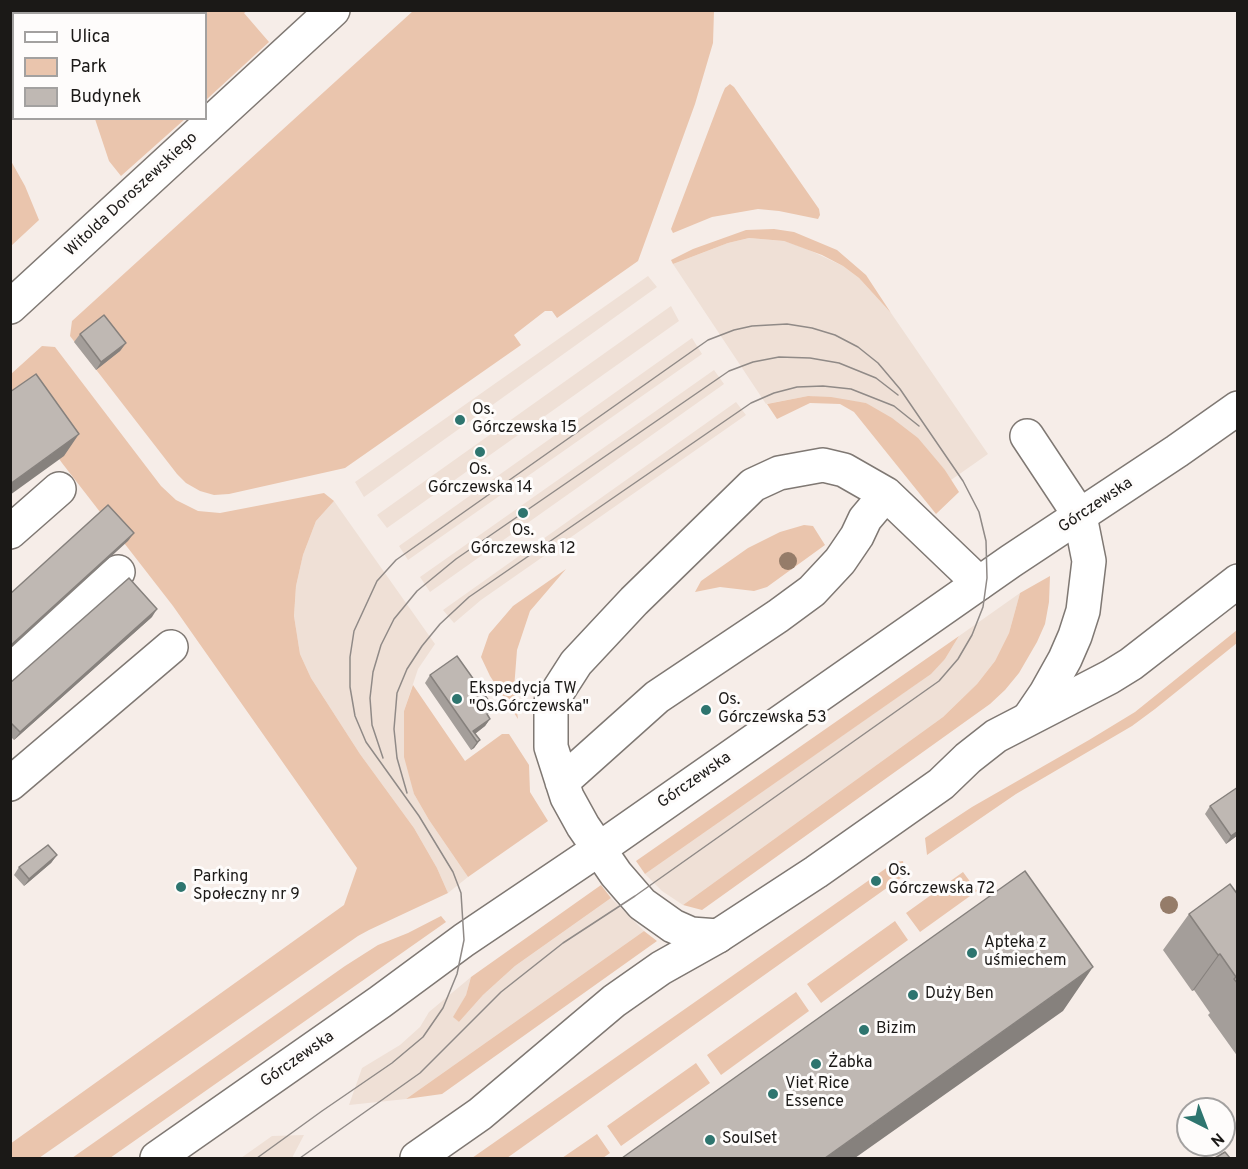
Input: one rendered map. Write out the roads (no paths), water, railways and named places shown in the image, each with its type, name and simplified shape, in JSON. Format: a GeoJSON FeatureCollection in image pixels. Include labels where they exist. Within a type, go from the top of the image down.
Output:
{"type":"FeatureCollection","features":[{"type":"Feature","properties":{"kind":"main road","name":"Witolda Doroszewskiego"},"geometry":{"type":"LineString","coordinates":[[10,307],[333,10]]}},
{"type":"Feature","properties":{"kind":"main road","name":"Górczewska"},"geometry":{"type":"LineString","coordinates":[[157,1158],[380,1002],[464,940],[1238,408]]}},
{"type":"Feature","properties":{"kind":"main road"},"geometry":{"type":"LineString","coordinates":[[1027,436],[1080,516],[1089,561],[1083,611],[1065,660],[1029,718]]}},
{"type":"Feature","properties":{"kind":"main road"},"geometry":{"type":"LineString","coordinates":[[718,936],[691,934],[673,926],[650,911],[626,886],[599,849],[567,797],[551,747],[552,702],[576,663],[634,601],[753,485],[779,473],[823,465],[844,470],[886,494],[979,584]]}},
{"type":"Feature","properties":{"kind":"main road"},"geometry":{"type":"LineString","coordinates":[[10,532],[59,489]]}},
{"type":"Feature","properties":{"kind":"main road"},"geometry":{"type":"LineString","coordinates":[[562,782],[657,697],[812,591],[840,561],[857,536],[864,519],[886,494]]}},
{"type":"Feature","properties":{"kind":"main road"},"geometry":{"type":"LineString","coordinates":[[10,669],[118,572]]}},
{"type":"Feature","properties":{"kind":"main road"},"geometry":{"type":"LineString","coordinates":[[417,1158],[480,1114],[614,1001],[816,872],[941,784],[968,758],[996,736],[1124,669],[1238,581]]}},
{"type":"Feature","properties":{"kind":"main road"},"geometry":{"type":"LineString","coordinates":[[10,784],[171,646]]}},
{"type":"Feature","properties":{"kind":"tram line"},"geometry":{"type":"LineString","coordinates":[[257,1158],[392,1063],[423,1037],[443,1008],[457,974],[464,940],[461,893],[453,872],[419,816],[366,742],[355,716],[350,687],[350,657],[354,631],[377,581],[396,560],[708,340],[752,326],[787,324],[835,335],[858,347],[878,363],[900,389],[963,481],[979,512],[986,541],[987,578],[983,607],[972,635],[958,659],[939,681],[635,896],[563,943],[501,992],[420,1073],[300,1158]]}},
{"type":"Feature","properties":{"kind":"tram line"},"geometry":{"type":"LineString","coordinates":[[383,758],[372,725],[370,698],[373,672],[381,645],[394,619],[417,591],[456,559],[729,371],[753,362],[779,357],[810,358],[839,363],[876,378],[898,395]]}},
{"type":"Feature","properties":{"kind":"tram line"},"geometry":{"type":"LineString","coordinates":[[407,793],[397,758],[394,729],[397,693],[407,669],[422,646],[440,624],[469,597],[751,403],[774,393],[797,387],[823,386],[851,389],[894,406],[919,426]]}},
{"type":"Feature","properties":{"kind":"place","name":"Os. Górczewska 15"},"geometry":{"type":"Point","coordinates":[460,420]}},
{"type":"Feature","properties":{"kind":"place","name":"Os. Górczewska 14"},"geometry":{"type":"Point","coordinates":[480,452]}},
{"type":"Feature","properties":{"kind":"place","name":"Os. Górczewska 12"},"geometry":{"type":"Point","coordinates":[523,513]}},
{"type":"Feature","properties":{"kind":"place","name":"Ekspedycja TW \"Os.Górczewska\""},"geometry":{"type":"Point","coordinates":[457,699]}},
{"type":"Feature","properties":{"kind":"place","name":"Os. Górczewska 53"},"geometry":{"type":"Point","coordinates":[706,710]}},
{"type":"Feature","properties":{"kind":"place","name":"Os. Górczewska 72"},"geometry":{"type":"Point","coordinates":[876,881]}},
{"type":"Feature","properties":{"kind":"place","name":"Parking Społeczny nr 9"},"geometry":{"type":"Point","coordinates":[181,887]}},
{"type":"Feature","properties":{"kind":"place","name":"Apteka z uśmiechem"},"geometry":{"type":"Point","coordinates":[972,953]}},
{"type":"Feature","properties":{"kind":"place","name":"Duży Ben"},"geometry":{"type":"Point","coordinates":[913,995]}},
{"type":"Feature","properties":{"kind":"place","name":"Bizim"},"geometry":{"type":"Point","coordinates":[864,1030]}},
{"type":"Feature","properties":{"kind":"place","name":"Żabka"},"geometry":{"type":"Point","coordinates":[816,1064]}},
{"type":"Feature","properties":{"kind":"place","name":"Viet Rice Essence"},"geometry":{"type":"Point","coordinates":[773,1094]}},
{"type":"Feature","properties":{"kind":"place","name":"SoulSet"},"geometry":{"type":"Point","coordinates":[710,1140]}}]}
